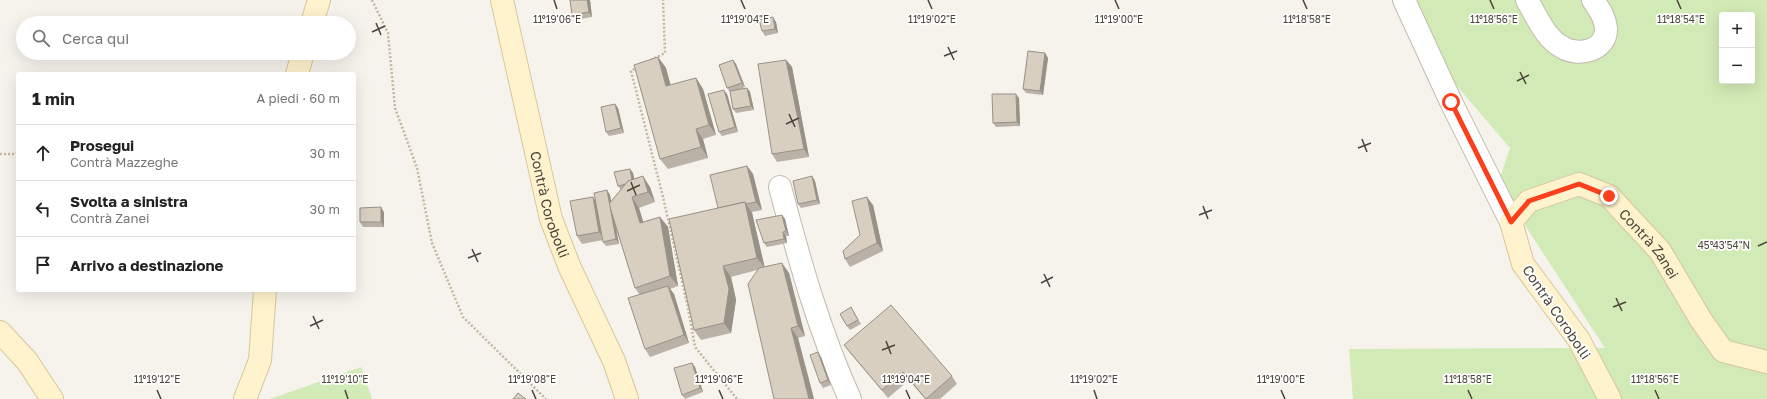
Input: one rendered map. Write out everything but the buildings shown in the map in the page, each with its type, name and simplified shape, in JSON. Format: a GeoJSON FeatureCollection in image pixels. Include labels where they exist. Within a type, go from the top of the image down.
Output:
{"type":"FeatureCollection","features":[{"type":"Feature","properties":{"kind":"street"},"geometry":{"type":"LineString","coordinates":[[314,16],[319,0]]}},
{"type":"Feature","properties":{"kind":"street","name":"Contrà Corobolli"},"geometry":{"type":"LineString","coordinates":[[502,0],[551,219],[570,268],[614,361],[627,399]]}},
{"type":"Feature","properties":{"kind":"street"},"geometry":{"type":"LineString","coordinates":[[1404,0],[1451,102],[1511,222]]}},
{"type":"Feature","properties":{"kind":"street"},"geometry":{"type":"LineString","coordinates":[[1526,0],[1548,35],[1561,47],[1580,53],[1599,45],[1605,35],[1605,20],[1593,0]]}},
{"type":"Feature","properties":{"kind":"street"},"geometry":{"type":"LineString","coordinates":[[298,72],[301,60]]}},
{"type":"Feature","properties":{"kind":"street","name":"Contrà Zanei"},"geometry":{"type":"LineString","coordinates":[[1511,222],[1529,201],[1579,184],[1609,196],[1660,251],[1701,320],[1723,351],[1767,362]]}},
{"type":"Feature","properties":{"kind":"street"},"geometry":{"type":"LineString","coordinates":[[780,187],[804,277],[836,367],[850,399]]}},
{"type":"Feature","properties":{"kind":"street","name":"Contrà Corobolli"},"geometry":{"type":"LineString","coordinates":[[1511,222],[1523,264],[1579,340],[1610,399]]}},
{"type":"Feature","properties":{"kind":"street"},"geometry":{"type":"LineString","coordinates":[[246,399],[260,360],[265,292]]}},
{"type":"Feature","properties":{"kind":"street"},"geometry":{"type":"LineString","coordinates":[[0,332],[27,361],[52,399]]}},
{"type":"Feature","properties":{"kind":"path"},"geometry":{"type":"LineString","coordinates":[[372,0],[388,33],[396,108],[417,168],[432,243],[463,316],[546,399]]}},
{"type":"Feature","properties":{"kind":"path"},"geometry":{"type":"LineString","coordinates":[[663,0],[665,53],[631,71],[663,197],[688,308],[695,347],[737,399]]}},
{"type":"Feature","properties":{"kind":"path"},"geometry":{"type":"LineString","coordinates":[[0,154],[16,154]]}},
{"type":"Feature","properties":{"kind":"green space"},"geometry":{"type":"Polygon","coordinates":[[[1416,0],[1767,0],[1767,399],[1353,399],[1349,349],[1605,348],[1498,184],[1510,148],[1456,85],[1416,0]]]}},
{"type":"Feature","properties":{"kind":"green space"},"geometry":{"type":"Polygon","coordinates":[[[361,367],[372,399],[270,399],[361,367]]]}},
{"type":"Feature","properties":{"kind":"route"},"geometry":{"type":"LineString","coordinates":[[1451,102],[1511,222],[1529,201],[1579,184],[1609,196]]}}]}
